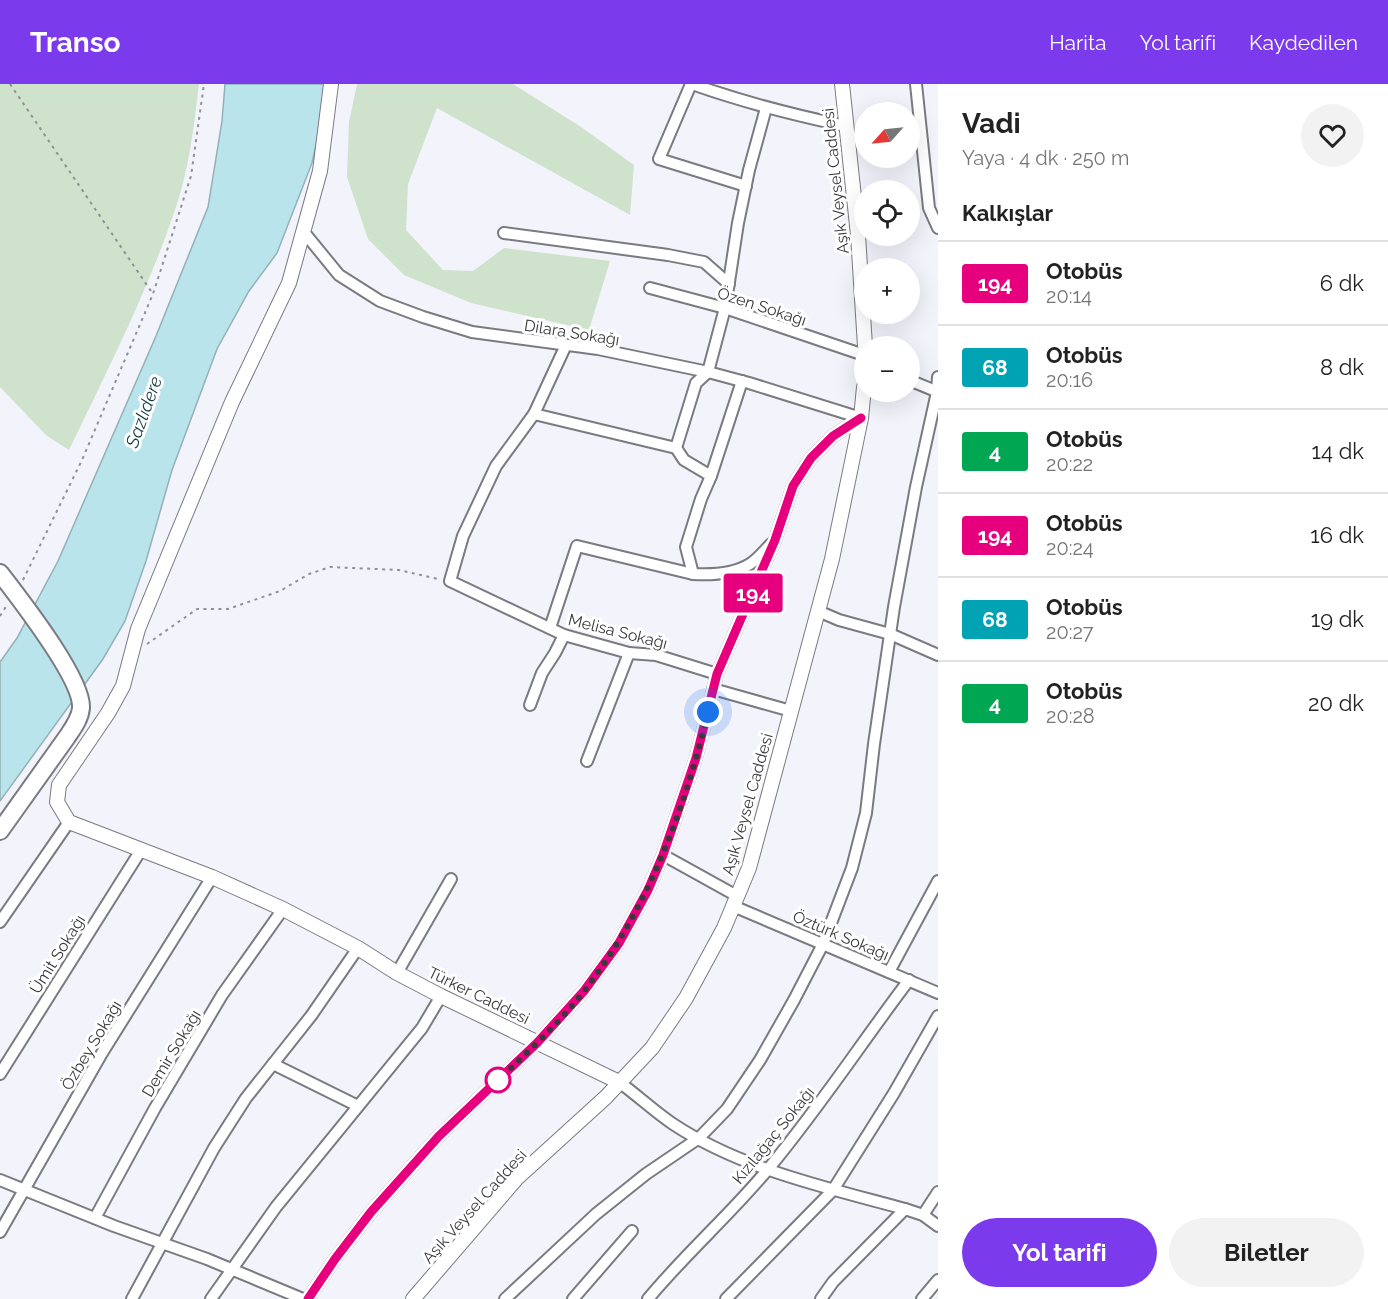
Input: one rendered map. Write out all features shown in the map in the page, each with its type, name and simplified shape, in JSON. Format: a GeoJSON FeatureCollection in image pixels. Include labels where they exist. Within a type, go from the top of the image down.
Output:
{"type":"FeatureCollection","features":[{"type":"Feature","properties":{"kind":"main road"},"geometry":{"type":"LineString","coordinates":[[0,573],[61,661],[78,692],[81,708],[77,722],[0,831]]}},
{"type":"Feature","properties":{"kind":"street"},"geometry":{"type":"LineString","coordinates":[[0,922],[69,822],[57,802],[59,785],[108,713],[123,686],[138,629],[232,402],[289,283],[320,171],[331,84]]}},
{"type":"Feature","properties":{"kind":"street"},"geometry":{"type":"LineString","coordinates":[[746,186],[659,159],[691,84],[766,108],[846,126]]}},
{"type":"Feature","properties":{"kind":"street","name":"Aşık Veysel Caddesi"},"geometry":{"type":"LineString","coordinates":[[842,84],[858,235],[864,336]]}},
{"type":"Feature","properties":{"kind":"street"},"geometry":{"type":"LineString","coordinates":[[916,84],[929,208],[938,228]]}},
{"type":"Feature","properties":{"kind":"street"},"geometry":{"type":"LineString","coordinates":[[676,448],[696,383],[708,372],[725,308],[746,186],[766,108]]}},
{"type":"Feature","properties":{"kind":"street","name":"Dilara Sokağı"},"geometry":{"type":"LineString","coordinates":[[303,231],[339,275],[380,301],[423,317],[472,332],[598,349],[708,372],[861,418]]}},
{"type":"Feature","properties":{"kind":"street"},"geometry":{"type":"LineString","coordinates":[[504,233],[704,262],[729,284]]}},
{"type":"Feature","properties":{"kind":"street","name":"Özen Sokağı"},"geometry":{"type":"LineString","coordinates":[[650,288],[725,308],[854,353]]}},
{"type":"Feature","properties":{"kind":"street"},"geometry":{"type":"LineString","coordinates":[[450,581],[463,536],[496,466],[534,414],[566,345]]}},
{"type":"Feature","properties":{"kind":"street"},"geometry":{"type":"LineString","coordinates":[[505,1299],[596,1214],[646,1174],[699,1138],[727,1109],[760,1060],[823,944],[852,868],[866,813],[890,634],[916,486],[938,392],[938,377]]}},
{"type":"Feature","properties":{"kind":"street"},"geometry":{"type":"LineString","coordinates":[[693,574],[686,547],[742,381]]}},
{"type":"Feature","properties":{"kind":"street"},"geometry":{"type":"LineString","coordinates":[[920,385],[938,392]]}},
{"type":"Feature","properties":{"kind":"street","name":"Aşık Veysel Caddesi"},"geometry":{"type":"LineString","coordinates":[[413,1299],[517,1178],[606,1096],[652,1048],[686,998],[724,928],[749,867],[832,558],[863,402]]}},
{"type":"Feature","properties":{"kind":"street"},"geometry":{"type":"LineString","coordinates":[[534,414],[676,448],[684,460],[711,476]]}},
{"type":"Feature","properties":{"kind":"street"},"geometry":{"type":"LineString","coordinates":[[0,1180],[306,1299],[371,1212],[431,1144],[537,1043],[584,991],[619,943],[648,890],[663,855],[696,758],[717,674],[775,540],[793,486],[811,458],[833,436],[861,418]]}},
{"type":"Feature","properties":{"kind":"street"},"geometry":{"type":"LineString","coordinates":[[550,628],[577,546],[693,574],[726,572],[749,564],[775,540]]}},
{"type":"Feature","properties":{"kind":"street","name":"Melisa Sokağı"},"geometry":{"type":"LineString","coordinates":[[450,581],[564,634],[628,653],[656,655],[717,674]]}},
{"type":"Feature","properties":{"kind":"street"},"geometry":{"type":"LineString","coordinates":[[818,611],[839,620],[890,634],[938,655]]}},
{"type":"Feature","properties":{"kind":"street"},"geometry":{"type":"LineString","coordinates":[[530,705],[542,673],[564,634]]}},
{"type":"Feature","properties":{"kind":"street"},"geometry":{"type":"LineString","coordinates":[[587,761],[628,653]]}},
{"type":"Feature","properties":{"kind":"street"},"geometry":{"type":"LineString","coordinates":[[713,689],[791,711]]}},
{"type":"Feature","properties":{"kind":"street","name":"Türker Caddesi"},"geometry":{"type":"LineString","coordinates":[[69,822],[212,877],[283,909],[358,948],[397,973],[441,996],[619,1082],[673,1124],[721,1150],[833,1190],[923,1215],[938,1226]]}},
{"type":"Feature","properties":{"kind":"street","name":"Ümit Sokağı"},"geometry":{"type":"LineString","coordinates":[[0,1074],[141,850]]}},
{"type":"Feature","properties":{"kind":"street","name":"Öztürk Sokağı"},"geometry":{"type":"LineString","coordinates":[[663,855],[735,901],[823,944],[938,993]]}},
{"type":"Feature","properties":{"kind":"street","name":"Özbey Sokağı"},"geometry":{"type":"LineString","coordinates":[[0,1232],[102,1053],[212,877]]}},
{"type":"Feature","properties":{"kind":"street"},"geometry":{"type":"LineString","coordinates":[[397,973],[451,879]]}},
{"type":"Feature","properties":{"kind":"street"},"geometry":{"type":"LineString","coordinates":[[889,972],[938,881]]}},
{"type":"Feature","properties":{"kind":"street","name":"Demir Sokağı"},"geometry":{"type":"LineString","coordinates":[[95,1218],[155,1108],[222,995],[283,909]]}},
{"type":"Feature","properties":{"kind":"street"},"geometry":{"type":"LineString","coordinates":[[132,1299],[214,1148],[246,1098],[311,1016],[358,948]]}},
{"type":"Feature","properties":{"kind":"street","name":"Kızılağaç Sokağı"},"geometry":{"type":"LineString","coordinates":[[648,1299],[668,1274],[719,1224],[769,1169],[909,980]]}},
{"type":"Feature","properties":{"kind":"street"},"geometry":{"type":"LineString","coordinates":[[211,1299],[276,1207],[422,1028],[441,996]]}},
{"type":"Feature","properties":{"kind":"street"},"geometry":{"type":"LineString","coordinates":[[726,1299],[833,1190],[894,1093],[938,1016]]}},
{"type":"Feature","properties":{"kind":"street"},"geometry":{"type":"LineString","coordinates":[[273,1064],[358,1106]]}},
{"type":"Feature","properties":{"kind":"street"},"geometry":{"type":"LineString","coordinates":[[923,1215],[938,1192]]}},
{"type":"Feature","properties":{"kind":"street"},"geometry":{"type":"LineString","coordinates":[[821,1299],[833,1282],[905,1209]]}},
{"type":"Feature","properties":{"kind":"street"},"geometry":{"type":"LineString","coordinates":[[573,1299],[632,1231]]}},
{"type":"Feature","properties":{"kind":"street"},"geometry":{"type":"LineString","coordinates":[[922,1299],[938,1280]]}},
{"type":"Feature","properties":{"kind":"path"},"geometry":{"type":"LineString","coordinates":[[10,84],[153,294]]}},
{"type":"Feature","properties":{"kind":"path"},"geometry":{"type":"LineString","coordinates":[[0,616],[27,573],[82,460],[153,294],[191,177],[204,84]]}},
{"type":"Feature","properties":{"kind":"path"},"geometry":{"type":"LineString","coordinates":[[132,656],[197,609],[228,609],[280,591],[309,574],[330,567],[399,570],[450,581]]}},
{"type":"Feature","properties":{"kind":"green space"},"geometry":{"type":"Polygon","coordinates":[[[0,84],[199,84],[187,164],[180,195],[164,241],[139,302],[69,450],[47,436],[0,387],[0,84]]]}},
{"type":"Feature","properties":{"kind":"green space"},"geometry":{"type":"Polygon","coordinates":[[[357,84],[513,84],[581,127],[634,165],[630,215],[437,108],[408,184],[406,230],[443,270],[473,271],[504,248],[610,261],[589,330],[471,303],[404,275],[368,239],[347,177],[349,122],[357,84]]]}},
{"type":"Feature","properties":{"kind":"water","name":"Sazlıdere"},"geometry":{"type":"Polygon","coordinates":[[[225,84],[327,84],[326,101],[312,163],[277,253],[249,291],[217,349],[172,470],[146,561],[125,621],[103,659],[0,801],[0,662],[17,638],[58,561],[156,336],[208,207],[222,121],[225,84]]]}},
{"type":"Feature","properties":{"kind":"bus line","name":"194"},"geometry":{"type":"LineString","coordinates":[[308,1299],[371,1212],[439,1136],[537,1043],[584,991],[619,943],[648,890],[663,855],[696,758],[717,674],[775,540],[793,486],[811,458],[833,436],[861,418]]}},
{"type":"Feature","properties":{"kind":"route"},"geometry":{"type":"LineString","coordinates":[[498,1080],[493,1085],[537,1043],[584,991],[619,943],[648,890],[663,855],[696,758],[708,712]]}}]}
